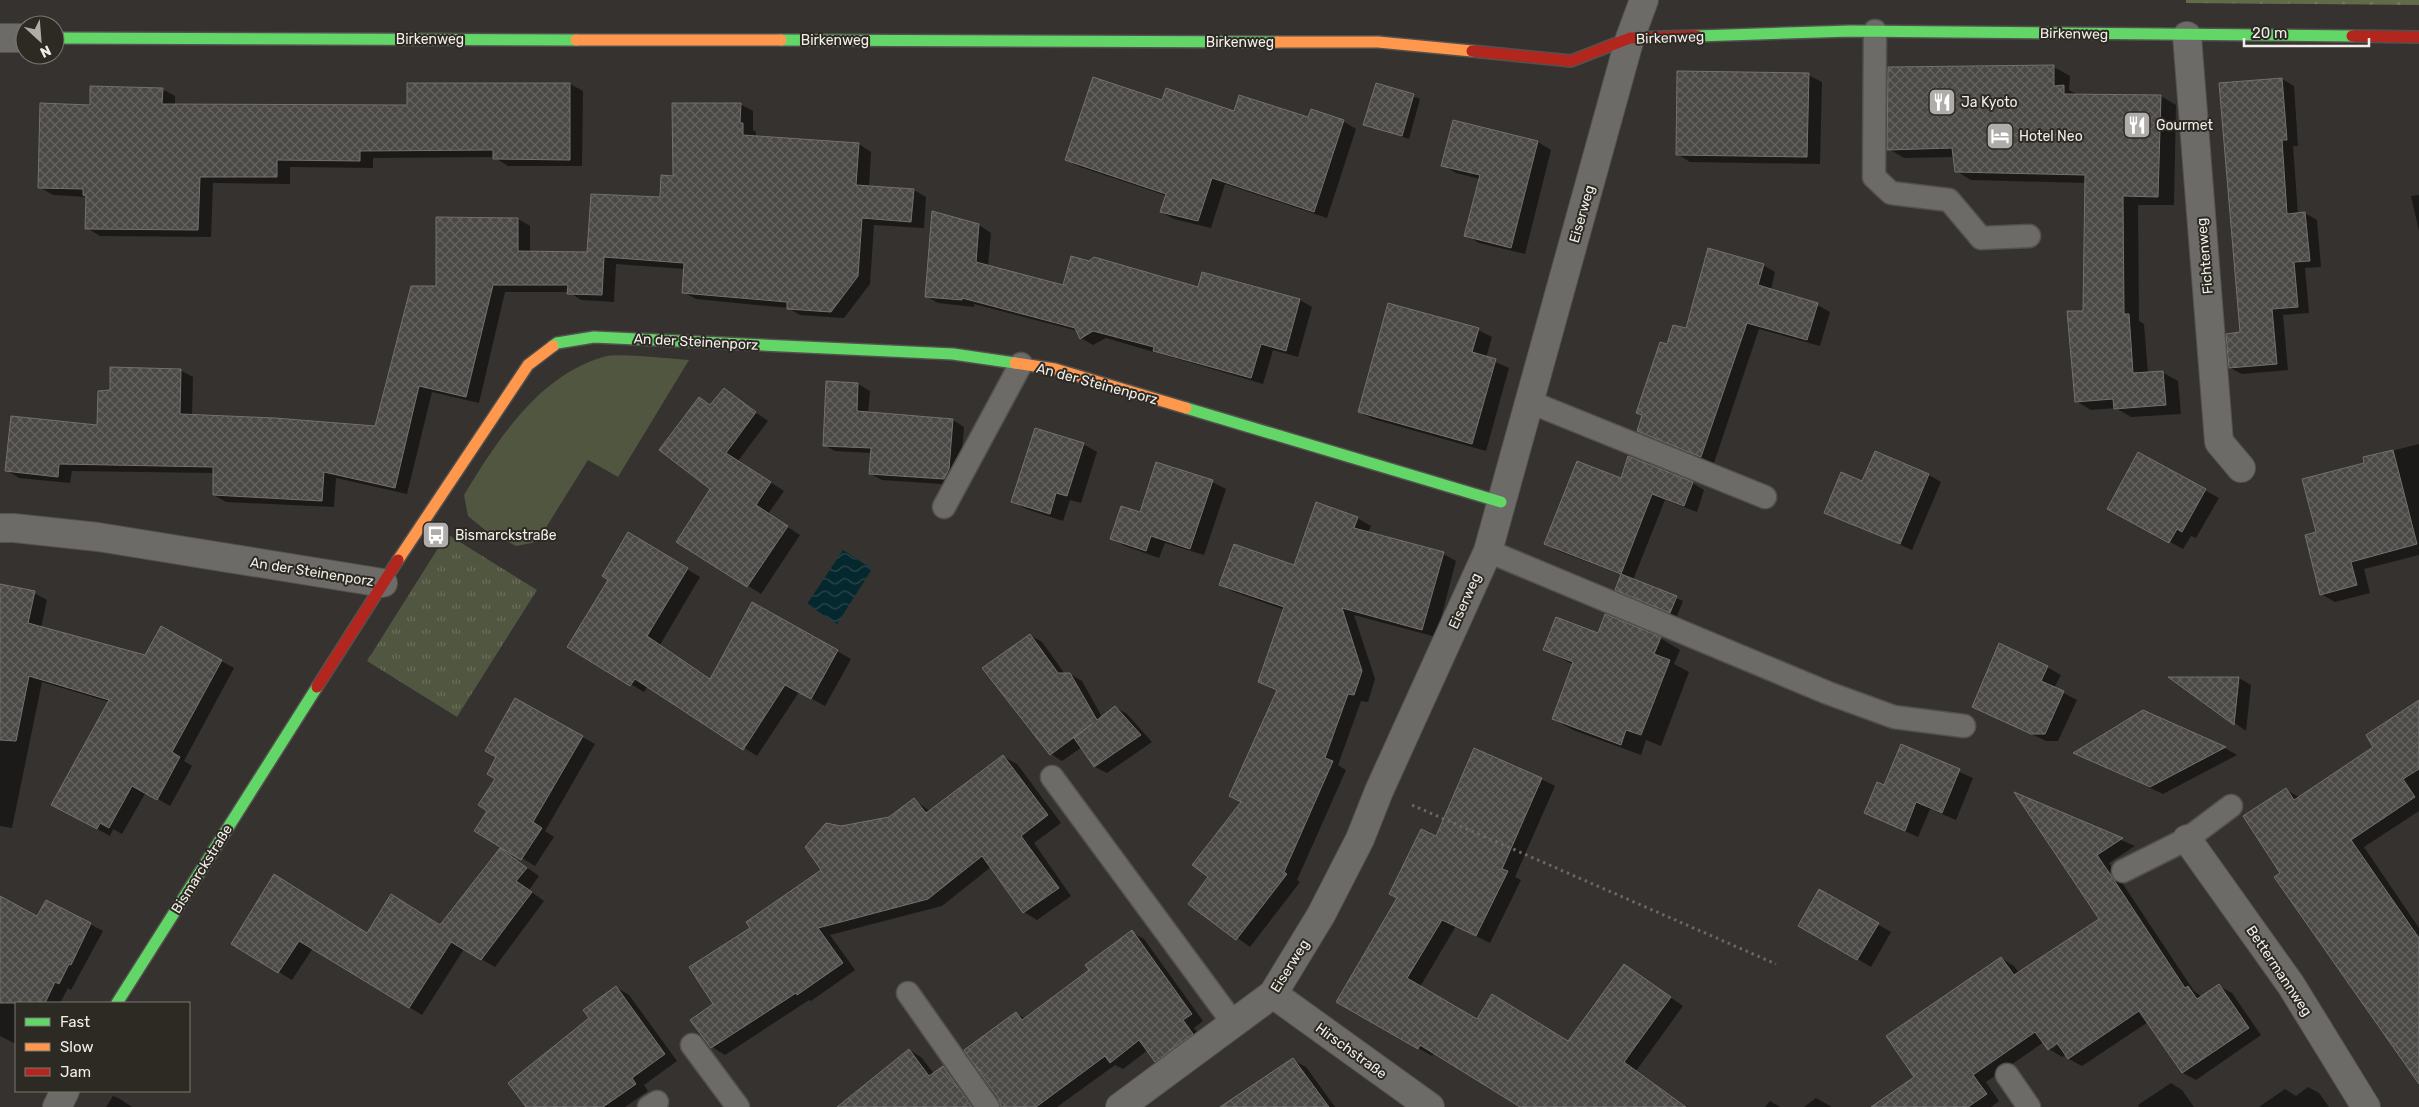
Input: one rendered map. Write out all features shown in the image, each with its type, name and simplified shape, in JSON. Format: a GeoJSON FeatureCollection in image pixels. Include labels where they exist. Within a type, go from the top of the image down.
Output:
{"type":"FeatureCollection","features":[{"type":"Feature","properties":{"kind":"street","name":"Eiserweg"},"geometry":{"type":"LineString","coordinates":[[1120,1107],[1273,994],[1321,915],[1360,839],[1379,790],[1488,551],[1630,38],[1644,0]]}},
{"type":"Feature","properties":{"kind":"street","name":"Birkenweg"},"geometry":{"type":"LineString","coordinates":[[65,38],[1378,42],[1570,61],[1630,38],[1875,32],[2419,37]]}},
{"type":"Feature","properties":{"kind":"street","name":"Fichtenweg"},"geometry":{"type":"LineString","coordinates":[[2187,36],[2219,442],[2242,468]]}},
{"type":"Feature","properties":{"kind":"street"},"geometry":{"type":"LineString","coordinates":[[0,38],[15,38]]}},
{"type":"Feature","properties":{"kind":"street","name":"An der Steinenporz"},"geometry":{"type":"LineString","coordinates":[[0,528],[98,537],[383,583],[434,503],[528,366],[557,343],[594,337],[953,354],[1055,369],[1501,502]]}},
{"type":"Feature","properties":{"kind":"street","name":"Bismarckstraße"},"geometry":{"type":"LineString","coordinates":[[118,1002],[383,583]]}},
{"type":"Feature","properties":{"kind":"street","name":"Bettermannweg"},"geometry":{"type":"LineString","coordinates":[[2187,839],[2291,985],[2366,1107]]}},
{"type":"Feature","properties":{"kind":"street","name":"Hirschstraße"},"geometry":{"type":"LineString","coordinates":[[1273,994],[1430,1107]]}},
{"type":"Feature","properties":{"kind":"street"},"geometry":{"type":"LineString","coordinates":[[57,1107],[64,1092]]}},
{"type":"Feature","properties":{"kind":"lane"},"geometry":{"type":"LineString","coordinates":[[1875,32],[1874,177],[1892,193],[1948,200],[1981,238],[2029,236]]}},
{"type":"Feature","properties":{"kind":"lane"},"geometry":{"type":"LineString","coordinates":[[944,507],[1021,364]]}},
{"type":"Feature","properties":{"kind":"lane"},"geometry":{"type":"LineString","coordinates":[[1530,402],[1765,497]]}},
{"type":"Feature","properties":{"kind":"lane"},"geometry":{"type":"LineString","coordinates":[[1488,551],[1894,718],[1964,726]]}},
{"type":"Feature","properties":{"kind":"lane"},"geometry":{"type":"LineString","coordinates":[[1052,777],[1234,1024]]}},
{"type":"Feature","properties":{"kind":"lane"},"geometry":{"type":"LineString","coordinates":[[2124,871],[2187,839],[2231,806]]}},
{"type":"Feature","properties":{"kind":"lane"},"geometry":{"type":"LineString","coordinates":[[908,993],[988,1107]]}},
{"type":"Feature","properties":{"kind":"lane"},"geometry":{"type":"LineString","coordinates":[[692,1045],[738,1107]]}},
{"type":"Feature","properties":{"kind":"lane"},"geometry":{"type":"LineString","coordinates":[[2007,1074],[2029,1107]]}},
{"type":"Feature","properties":{"kind":"path"},"geometry":{"type":"LineString","coordinates":[[1379,790],[1776,964]]}},
{"type":"Feature","properties":{"kind":"green space"},"geometry":{"type":"Polygon","coordinates":[[[2186,0],[2419,0],[2419,5],[2186,3],[2186,0]]]}},
{"type":"Feature","properties":{"kind":"green space"},"geometry":{"type":"Polygon","coordinates":[[[617,355],[689,360],[618,477],[588,460],[542,534],[532,543],[516,546],[485,530],[468,516],[464,495],[505,433],[539,395],[558,379],[580,366],[603,357],[617,355]]]}},
{"type":"Feature","properties":{"kind":"green space"},"geometry":{"type":"Polygon","coordinates":[[[447,534],[537,590],[457,717],[367,661],[447,534]]]}},
{"type":"Feature","properties":{"kind":"water"},"geometry":{"type":"Polygon","coordinates":[[[843,550],[872,569],[837,624],[807,604],[843,550]]]}},
{"type":"Feature","properties":{"kind":"building"},"geometry":{"type":"Polygon","coordinates":[[[2054,65],[2054,86],[2064,85],[2064,94],[2161,95],[2158,197],[2123,196],[2124,314],[2129,314],[2133,373],[2163,371],[2166,405],[2114,409],[2113,399],[2075,402],[2067,311],[2083,311],[2085,175],[1955,172],[1952,148],[1887,150],[1888,67],[2054,65]]]}},
{"type":"Feature","properties":{"kind":"building"},"geometry":{"type":"Polygon","coordinates":[[[1677,71],[1809,73],[1807,157],[1676,155],[1677,71]]]}},
{"type":"Feature","properties":{"kind":"building"},"geometry":{"type":"Polygon","coordinates":[[[1093,77],[1162,100],[1166,88],[1234,111],[1239,95],[1308,117],[1311,109],[1344,120],[1314,212],[1212,178],[1198,221],[1160,212],[1166,194],[1065,160],[1093,77]]]}},
{"type":"Feature","properties":{"kind":"building"},"geometry":{"type":"Polygon","coordinates":[[[2282,78],[2287,140],[2282,140],[2287,214],[2305,212],[2310,261],[2294,262],[2298,307],[2272,309],[2277,364],[2229,368],[2226,334],[2240,332],[2219,83],[2282,78]]]}},
{"type":"Feature","properties":{"kind":"building"},"geometry":{"type":"Polygon","coordinates":[[[407,83],[570,83],[570,160],[493,159],[493,150],[360,151],[360,161],[277,160],[277,177],[200,177],[198,230],[85,229],[86,196],[83,195],[83,189],[38,188],[40,103],[90,105],[90,86],[163,88],[162,104],[407,105],[407,83]]]}},
{"type":"Feature","properties":{"kind":"building"},"geometry":{"type":"Polygon","coordinates":[[[1376,83],[1414,94],[1402,136],[1363,125],[1376,83]]]}},
{"type":"Feature","properties":{"kind":"building"},"geometry":{"type":"Polygon","coordinates":[[[672,103],[741,103],[740,123],[743,123],[743,135],[859,143],[856,185],[914,189],[911,222],[862,218],[858,276],[831,312],[787,309],[787,302],[682,293],[684,263],[604,257],[602,295],[567,294],[568,285],[493,285],[466,397],[419,386],[395,488],[324,472],[322,501],[213,495],[213,467],[59,464],[58,477],[5,471],[11,416],[97,425],[98,391],[110,390],[110,367],[181,369],[180,414],[275,418],[375,426],[411,286],[436,286],[436,217],[518,218],[518,251],[587,252],[591,194],[660,197],[661,175],[673,176],[672,103]]]}},
{"type":"Feature","properties":{"kind":"building"},"geometry":{"type":"Polygon","coordinates":[[[1453,120],[1538,141],[1511,248],[1464,236],[1480,175],[1441,166],[1453,120]]]}},
{"type":"Feature","properties":{"kind":"building"},"geometry":{"type":"Polygon","coordinates":[[[932,211],[979,224],[976,262],[1063,285],[1071,256],[1089,261],[1094,257],[1198,287],[1202,272],[1300,299],[1286,351],[1261,344],[1251,378],[1153,351],[1154,347],[1093,331],[1080,339],[1075,328],[962,298],[962,300],[925,297],[932,211]]]}},
{"type":"Feature","properties":{"kind":"building"},"geometry":{"type":"Polygon","coordinates":[[[1708,248],[1764,264],[1758,285],[1818,303],[1807,340],[1747,323],[1701,457],[1637,431],[1642,415],[1636,413],[1660,342],[1667,344],[1673,325],[1686,328],[1708,248]]]}},
{"type":"Feature","properties":{"kind":"building"},"geometry":{"type":"Polygon","coordinates":[[[1388,303],[1479,328],[1472,352],[1496,359],[1472,444],[1358,412],[1388,303]]]}},
{"type":"Feature","properties":{"kind":"building"},"geometry":{"type":"Polygon","coordinates":[[[826,381],[858,383],[857,411],[953,419],[949,469],[944,479],[869,474],[871,448],[823,446],[826,381]]]}},
{"type":"Feature","properties":{"kind":"building"},"geometry":{"type":"Polygon","coordinates":[[[724,388],[756,412],[726,453],[771,482],[756,505],[788,526],[747,587],[676,542],[710,489],[659,450],[699,397],[710,405],[724,388]]]}},
{"type":"Feature","properties":{"kind":"building"},"geometry":{"type":"Polygon","coordinates":[[[1035,428],[1084,443],[1067,496],[1056,493],[1050,514],[1011,502],[1035,428]]]}},
{"type":"Feature","properties":{"kind":"building"},"geometry":{"type":"Polygon","coordinates":[[[2393,450],[2417,544],[2351,562],[2357,585],[2320,595],[2305,535],[2316,532],[2302,479],[2364,463],[2363,457],[2393,450]]]}},
{"type":"Feature","properties":{"kind":"building"},"geometry":{"type":"Polygon","coordinates":[[[1875,451],[1929,474],[1900,544],[1824,513],[1841,472],[1862,481],[1875,451]]]}},
{"type":"Feature","properties":{"kind":"building"},"geometry":{"type":"Polygon","coordinates":[[[2138,452],[2206,489],[2182,532],[2177,529],[2169,543],[2107,509],[2138,452]]]}},
{"type":"Feature","properties":{"kind":"building"},"geometry":{"type":"Polygon","coordinates":[[[1628,456],[1693,482],[1684,506],[1652,494],[1621,574],[1544,544],[1577,461],[1621,478],[1628,456]]]}},
{"type":"Feature","properties":{"kind":"building"},"geometry":{"type":"Polygon","coordinates":[[[1156,462],[1213,480],[1190,549],[1151,536],[1146,551],[1110,539],[1121,506],[1140,512],[1156,462]]]}},
{"type":"Feature","properties":{"kind":"building"},"geometry":{"type":"Polygon","coordinates":[[[1316,502],[1358,517],[1354,528],[1444,552],[1422,630],[1342,608],[1362,671],[1354,695],[1348,694],[1325,758],[1333,761],[1284,872],[1287,874],[1236,940],[1188,904],[1208,877],[1192,865],[1241,802],[1229,796],[1277,690],[1258,682],[1284,607],[1219,585],[1234,544],[1294,565],[1316,502]]]}},
{"type":"Feature","properties":{"kind":"building"},"geometry":{"type":"Polygon","coordinates":[[[628,532],[688,568],[647,636],[710,679],[752,602],[838,650],[811,699],[785,685],[743,750],[635,679],[630,686],[567,647],[608,580],[602,576],[628,532]]]}},
{"type":"Feature","properties":{"kind":"building"},"geometry":{"type":"Polygon","coordinates":[[[1621,574],[1677,596],[1670,613],[1615,590],[1621,574]]]}},
{"type":"Feature","properties":{"kind":"building"},"geometry":{"type":"Polygon","coordinates":[[[0,584],[35,591],[28,623],[145,655],[161,626],[222,660],[172,752],[180,757],[157,800],[132,786],[109,828],[100,823],[97,829],[51,805],[109,700],[29,676],[16,741],[0,740],[0,584]]]}},
{"type":"Feature","properties":{"kind":"building"},"geometry":{"type":"Polygon","coordinates":[[[1605,614],[1661,637],[1654,654],[1670,660],[1641,735],[1626,730],[1621,745],[1552,719],[1573,662],[1543,650],[1556,617],[1598,633],[1605,614]]]}},
{"type":"Feature","properties":{"kind":"building"},"geometry":{"type":"Polygon","coordinates":[[[1030,634],[1058,673],[1070,673],[1097,720],[1115,706],[1141,735],[1094,767],[1074,738],[1092,724],[1050,755],[982,668],[1030,634]]]}},
{"type":"Feature","properties":{"kind":"building"},"geometry":{"type":"Polygon","coordinates":[[[1999,643],[2048,666],[2041,681],[2064,691],[2045,734],[2031,734],[1972,707],[1999,643]]]}},
{"type":"Feature","properties":{"kind":"building"},"geometry":{"type":"Polygon","coordinates":[[[2168,677],[2239,677],[2234,725],[2168,677]]]}},
{"type":"Feature","properties":{"kind":"building"},"geometry":{"type":"Polygon","coordinates":[[[515,698],[583,736],[533,822],[542,828],[521,860],[474,831],[487,811],[478,805],[495,779],[487,774],[496,757],[485,751],[515,698]]]}},
{"type":"Feature","properties":{"kind":"building"},"geometry":{"type":"Polygon","coordinates":[[[2419,700],[2419,769],[2403,779],[2415,797],[2351,840],[2419,938],[2419,1084],[2274,877],[2280,873],[2243,816],[2286,788],[2294,800],[2373,747],[2366,735],[2419,700]]]}},
{"type":"Feature","properties":{"kind":"building"},"geometry":{"type":"Polygon","coordinates":[[[2143,710],[2226,747],[2150,787],[2073,753],[2143,710]]]}},
{"type":"Feature","properties":{"kind":"building"},"geometry":{"type":"Polygon","coordinates":[[[1901,744],[1960,769],[1942,813],[1916,802],[1905,831],[1864,813],[1877,782],[1884,785],[1901,744]]]}},
{"type":"Feature","properties":{"kind":"building"},"geometry":{"type":"Polygon","coordinates":[[[1474,748],[1542,778],[1502,869],[1508,871],[1476,936],[1442,920],[1407,978],[1477,1019],[1492,994],[1568,1041],[1624,964],[1671,997],[1624,1062],[1686,1107],[1520,1107],[1420,1045],[1418,1049],[1336,1002],[1397,898],[1389,894],[1421,829],[1436,836],[1474,748]]]}},
{"type":"Feature","properties":{"kind":"building"},"geometry":{"type":"Polygon","coordinates":[[[1003,755],[1048,815],[1021,836],[1059,888],[1023,913],[982,856],[928,899],[818,928],[843,963],[797,995],[796,993],[711,1048],[690,1020],[713,1004],[689,967],[750,928],[746,922],[821,870],[805,847],[826,823],[841,826],[889,817],[914,798],[926,813],[1003,755]]]}},
{"type":"Feature","properties":{"kind":"building"},"geometry":{"type":"Polygon","coordinates":[[[2014,792],[2123,838],[2097,855],[2185,988],[2188,986],[2197,999],[2219,984],[2249,1028],[2182,1073],[2139,1011],[2068,1059],[2057,1043],[2048,1050],[2035,1032],[1973,1075],[1987,1094],[1968,1107],[1871,1107],[1914,1077],[1886,1036],[2001,957],[2014,975],[2099,919],[2014,792]]]}},
{"type":"Feature","properties":{"kind":"building"},"geometry":{"type":"Polygon","coordinates":[[[500,848],[527,868],[516,881],[532,892],[481,960],[451,942],[409,1008],[299,941],[278,973],[231,944],[274,874],[367,933],[391,894],[440,925],[500,848]]]}},
{"type":"Feature","properties":{"kind":"building"},"geometry":{"type":"Polygon","coordinates":[[[1819,889],[1879,923],[1857,960],[1798,926],[1819,889]]]}},
{"type":"Feature","properties":{"kind":"building"},"geometry":{"type":"Polygon","coordinates":[[[0,896],[37,916],[46,900],[91,923],[71,965],[69,964],[59,984],[55,982],[45,1002],[0,1003],[0,896]]]}},
{"type":"Feature","properties":{"kind":"building"},"geometry":{"type":"Polygon","coordinates":[[[1132,930],[1192,1014],[1183,1020],[1193,1034],[1155,1062],[1139,1040],[1110,1063],[1105,1056],[1036,1107],[1001,1107],[999,1099],[964,1050],[1016,1012],[1022,1020],[1089,970],[1085,965],[1132,930]]]}},
{"type":"Feature","properties":{"kind":"building"},"geometry":{"type":"Polygon","coordinates":[[[616,986],[665,1054],[632,1078],[636,1084],[603,1107],[526,1107],[508,1083],[589,1018],[583,1010],[616,986]]]}},
{"type":"Feature","properties":{"kind":"building"},"geometry":{"type":"Polygon","coordinates":[[[909,1049],[929,1076],[943,1066],[972,1107],[837,1107],[909,1049]]]}},
{"type":"Feature","properties":{"kind":"building"},"geometry":{"type":"Polygon","coordinates":[[[1293,1058],[1329,1107],[1220,1107],[1293,1058]]]}},
{"type":"Feature","properties":{"kind":"traffic: fast"},"geometry":{"type":"LineString","coordinates":[[1697,36],[1851,31],[2352,36]]}},
{"type":"Feature","properties":{"kind":"traffic: fast"},"geometry":{"type":"LineString","coordinates":[[65,38],[576,40]]}},
{"type":"Feature","properties":{"kind":"traffic: fast"},"geometry":{"type":"LineString","coordinates":[[781,40],[1277,42]]}},
{"type":"Feature","properties":{"kind":"traffic: fast"},"geometry":{"type":"LineString","coordinates":[[553,346],[557,343],[594,337],[953,354],[1015,363]]}},
{"type":"Feature","properties":{"kind":"traffic: fast"},"geometry":{"type":"LineString","coordinates":[[1186,408],[1501,502]]}},
{"type":"Feature","properties":{"kind":"traffic: fast"},"geometry":{"type":"LineString","coordinates":[[118,1002],[317,687]]}},
{"type":"Feature","properties":{"kind":"traffic: slow"},"geometry":{"type":"LineString","coordinates":[[576,40],[781,40]]}},
{"type":"Feature","properties":{"kind":"traffic: slow"},"geometry":{"type":"LineString","coordinates":[[1277,42],[1378,42],[1472,51]]}},
{"type":"Feature","properties":{"kind":"traffic: slow"},"geometry":{"type":"LineString","coordinates":[[398,560],[528,365],[553,346]]}},
{"type":"Feature","properties":{"kind":"traffic: slow"},"geometry":{"type":"LineString","coordinates":[[1015,363],[1055,369],[1186,408]]}},
{"type":"Feature","properties":{"kind":"traffic: jam"},"geometry":{"type":"LineString","coordinates":[[1472,51],[1571,61],[1630,38],[1697,36]]}},
{"type":"Feature","properties":{"kind":"traffic: jam"},"geometry":{"type":"LineString","coordinates":[[2352,36],[2419,37]]}},
{"type":"Feature","properties":{"kind":"traffic: jam"},"geometry":{"type":"LineString","coordinates":[[317,687],[398,560]]}},
{"type":"Feature","properties":{"kind":"place","name":"Ja Kyoto"},"geometry":{"type":"Point","coordinates":[1942,102]}},
{"type":"Feature","properties":{"kind":"place","name":"Gourmet"},"geometry":{"type":"Point","coordinates":[2137,125]}},
{"type":"Feature","properties":{"kind":"place","name":"Hotel Neo"},"geometry":{"type":"Point","coordinates":[2000,136]}},
{"type":"Feature","properties":{"kind":"place","name":"Bismarckstraße"},"geometry":{"type":"Point","coordinates":[436,535]}}]}
